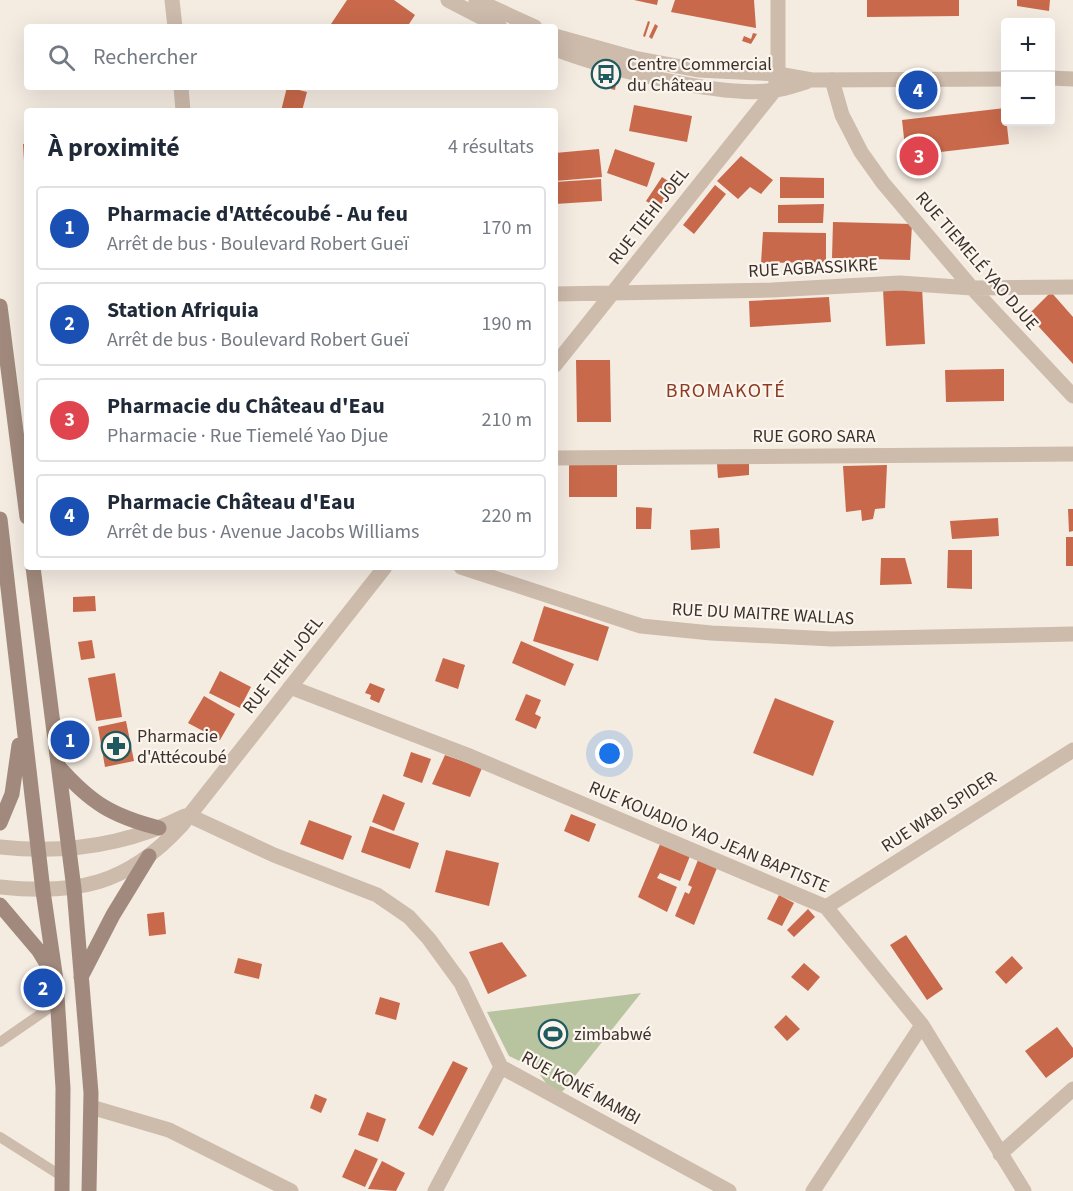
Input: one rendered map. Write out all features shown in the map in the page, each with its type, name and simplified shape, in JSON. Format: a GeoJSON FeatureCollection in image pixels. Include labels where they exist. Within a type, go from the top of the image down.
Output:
{"type":"FeatureCollection","features":[{"type":"Feature","properties":{"kind":"main road"},"geometry":{"type":"LineString","coordinates":[[0,306],[24,494]]}},
{"type":"Feature","properties":{"kind":"main road"},"geometry":{"type":"LineString","coordinates":[[0,519],[38,851],[56,980],[63,1088],[62,1184]]}},
{"type":"Feature","properties":{"kind":"main road"},"geometry":{"type":"LineString","coordinates":[[33,570],[74,889],[91,1107],[89,1191]]}},
{"type":"Feature","properties":{"kind":"main road"},"geometry":{"type":"LineString","coordinates":[[0,823],[12,794],[22,718]]}},
{"type":"Feature","properties":{"kind":"main road"},"geometry":{"type":"LineString","coordinates":[[59,766],[94,803],[130,820],[159,828]]}},
{"type":"Feature","properties":{"kind":"main road"},"geometry":{"type":"LineString","coordinates":[[81,977],[113,915],[149,856]]}},
{"type":"Feature","properties":{"kind":"main road"},"geometry":{"type":"LineString","coordinates":[[0,905],[39,951],[56,980]]}},
{"type":"Feature","properties":{"kind":"street"},"geometry":{"type":"LineString","coordinates":[[172,0],[175,24]]}},
{"type":"Feature","properties":{"kind":"street"},"geometry":{"type":"LineString","coordinates":[[448,0],[494,24]]}},
{"type":"Feature","properties":{"kind":"street"},"geometry":{"type":"LineString","coordinates":[[476,0],[528,24]]}},
{"type":"Feature","properties":{"kind":"street"},"geometry":{"type":"LineString","coordinates":[[774,91],[778,74],[778,0]]}},
{"type":"Feature","properties":{"kind":"street"},"geometry":{"type":"LineString","coordinates":[[558,37],[634,58],[698,69],[778,74],[812,80],[1001,79]]}},
{"type":"Feature","properties":{"kind":"street"},"geometry":{"type":"LineString","coordinates":[[558,50],[641,74],[714,88],[774,91],[812,80]]}},
{"type":"Feature","properties":{"kind":"street"},"geometry":{"type":"LineString","coordinates":[[1055,78],[1073,78]]}},
{"type":"Feature","properties":{"kind":"street","name":"RUE TIEMELÉ YAO DJUE"},"geometry":{"type":"LineString","coordinates":[[832,80],[842,115],[861,153],[972,288],[1073,396]]}},
{"type":"Feature","properties":{"kind":"street"},"geometry":{"type":"LineString","coordinates":[[181,90],[183,108]]}},
{"type":"Feature","properties":{"kind":"street","name":"RUE TIEHI JOEL"},"geometry":{"type":"LineString","coordinates":[[558,361],[774,91]]}},
{"type":"Feature","properties":{"kind":"street","name":"RUE AGBASSIKRE"},"geometry":{"type":"LineString","coordinates":[[558,294],[900,283],[972,288],[1073,287]]}},
{"type":"Feature","properties":{"kind":"street","name":"RUE GORO SARA"},"geometry":{"type":"LineString","coordinates":[[558,458],[1073,454]]}},
{"type":"Feature","properties":{"kind":"street","name":"RUE TIEHI JOEL"},"geometry":{"type":"LineString","coordinates":[[0,887],[43,891],[74,889],[112,876],[149,856],[172,835],[383,570]]}},
{"type":"Feature","properties":{"kind":"street","name":"RUE DU MAITRE WALLAS"},"geometry":{"type":"LineString","coordinates":[[470,570],[641,626],[711,633],[832,639],[1073,634]]}},
{"type":"Feature","properties":{"kind":"street","name":"RUE KOUADIO YAO JEAN BAPTISTE"},"geometry":{"type":"LineString","coordinates":[[290,687],[467,755],[826,907],[922,1025],[1024,1191]]}},
{"type":"Feature","properties":{"kind":"street","name":"RUE WABI SPIDER"},"geometry":{"type":"LineString","coordinates":[[826,907],[1073,750]]}},
{"type":"Feature","properties":{"kind":"street"},"geometry":{"type":"LineString","coordinates":[[0,848],[38,851],[69,850],[123,839],[159,828],[188,815]]}},
{"type":"Feature","properties":{"kind":"street","name":"RUE KONÉ MAMBI"},"geometry":{"type":"LineString","coordinates":[[188,815],[274,855],[377,895],[410,917],[461,983],[501,1067],[729,1191]]}},
{"type":"Feature","properties":{"kind":"street"},"geometry":{"type":"LineString","coordinates":[[813,1191],[922,1025]]}},
{"type":"Feature","properties":{"kind":"street"},"geometry":{"type":"LineString","coordinates":[[435,1191],[501,1067]]}},
{"type":"Feature","properties":{"kind":"street"},"geometry":{"type":"LineString","coordinates":[[1000,1154],[1073,1089]]}},
{"type":"Feature","properties":{"kind":"street"},"geometry":{"type":"LineString","coordinates":[[91,1107],[169,1130],[291,1191]]}},
{"type":"Feature","properties":{"kind":"lane"},"geometry":{"type":"LineString","coordinates":[[0,1042],[58,1002]]}},
{"type":"Feature","properties":{"kind":"lane"},"geometry":{"type":"LineString","coordinates":[[0,1137],[62,1184]]}},
{"type":"Feature","properties":{"kind":"green space","name":"zimbabwé"},"geometry":{"type":"Polygon","coordinates":[[[641,993],[563,1091],[555,1096],[536,1069],[509,1056],[487,1012],[641,993]]]}},
{"type":"Feature","properties":{"kind":"building"},"geometry":{"type":"Polygon","coordinates":[[[347,0],[394,0],[415,15],[409,24],[331,24],[347,0]]]}},
{"type":"Feature","properties":{"kind":"building"},"geometry":{"type":"Polygon","coordinates":[[[634,0],[658,0],[657,5],[634,0]]]}},
{"type":"Feature","properties":{"kind":"building"},"geometry":{"type":"Polygon","coordinates":[[[675,0],[754,0],[756,28],[671,12],[675,0]]]}},
{"type":"Feature","properties":{"kind":"building"},"geometry":{"type":"Polygon","coordinates":[[[867,0],[959,0],[959,16],[867,17],[867,0]]]}},
{"type":"Feature","properties":{"kind":"building"},"geometry":{"type":"Polygon","coordinates":[[[1017,0],[1050,0],[1049,11],[1017,6],[1017,0]]]}},
{"type":"Feature","properties":{"kind":"building"},"geometry":{"type":"Polygon","coordinates":[[[648,21],[650,22],[645,37],[643,36],[648,21]]]}},
{"type":"Feature","properties":{"kind":"building"},"geometry":{"type":"Polygon","coordinates":[[[655,24],[658,26],[652,39],[649,37],[655,24]]]}},
{"type":"Feature","properties":{"kind":"building"},"geometry":{"type":"Polygon","coordinates":[[[753,33],[757,34],[751,44],[742,41],[744,36],[751,39],[753,33]]]}},
{"type":"Feature","properties":{"kind":"building"},"geometry":{"type":"Polygon","coordinates":[[[615,72],[618,73],[615,90],[611,89],[615,72]]]}},
{"type":"Feature","properties":{"kind":"building"},"geometry":{"type":"Polygon","coordinates":[[[286,90],[307,92],[303,108],[282,108],[286,90]]]}},
{"type":"Feature","properties":{"kind":"building"},"geometry":{"type":"Polygon","coordinates":[[[634,105],[692,116],[687,142],[629,131],[634,105]]]}},
{"type":"Feature","properties":{"kind":"building"},"geometry":{"type":"Polygon","coordinates":[[[1001,108],[1001,126],[1007,126],[1009,144],[906,156],[902,120],[1001,108]]]}},
{"type":"Feature","properties":{"kind":"building"},"geometry":{"type":"Polygon","coordinates":[[[599,149],[602,177],[558,181],[558,153],[599,149]]]}},
{"type":"Feature","properties":{"kind":"building"},"geometry":{"type":"Polygon","coordinates":[[[615,149],[655,163],[647,187],[607,173],[615,149]]]}},
{"type":"Feature","properties":{"kind":"building"},"geometry":{"type":"Polygon","coordinates":[[[741,156],[773,180],[761,194],[750,187],[738,199],[717,181],[741,156]]]}},
{"type":"Feature","properties":{"kind":"building"},"geometry":{"type":"Polygon","coordinates":[[[662,177],[674,185],[658,209],[646,201],[662,177]]]}},
{"type":"Feature","properties":{"kind":"building"},"geometry":{"type":"Polygon","coordinates":[[[780,177],[824,178],[824,198],[780,198],[780,177]]]}},
{"type":"Feature","properties":{"kind":"building"},"geometry":{"type":"Polygon","coordinates":[[[601,179],[602,201],[558,204],[558,182],[601,179]]]}},
{"type":"Feature","properties":{"kind":"building"},"geometry":{"type":"Polygon","coordinates":[[[715,185],[726,194],[694,234],[683,225],[715,185]]]}},
{"type":"Feature","properties":{"kind":"building"},"geometry":{"type":"Polygon","coordinates":[[[824,204],[823,223],[778,223],[778,205],[824,204]]]}},
{"type":"Feature","properties":{"kind":"building"},"geometry":{"type":"Polygon","coordinates":[[[833,222],[912,224],[910,260],[832,258],[833,222]]]}},
{"type":"Feature","properties":{"kind":"building"},"geometry":{"type":"Polygon","coordinates":[[[763,232],[826,233],[826,262],[761,263],[763,232]]]}},
{"type":"Feature","properties":{"kind":"building"},"geometry":{"type":"Polygon","coordinates":[[[922,287],[925,344],[886,346],[883,289],[922,287]]]}},
{"type":"Feature","properties":{"kind":"building"},"geometry":{"type":"Polygon","coordinates":[[[1051,292],[1073,317],[1073,364],[1028,315],[1051,292]]]}},
{"type":"Feature","properties":{"kind":"building"},"geometry":{"type":"Polygon","coordinates":[[[829,297],[831,322],[750,327],[749,301],[829,297]]]}},
{"type":"Feature","properties":{"kind":"building"},"geometry":{"type":"Polygon","coordinates":[[[576,360],[610,360],[611,422],[577,422],[576,360]]]}},
{"type":"Feature","properties":{"kind":"building"},"geometry":{"type":"Polygon","coordinates":[[[1004,369],[1004,401],[946,402],[945,370],[1004,369]]]}},
{"type":"Feature","properties":{"kind":"building"},"geometry":{"type":"Polygon","coordinates":[[[749,462],[749,475],[718,478],[717,464],[749,462]]]}},
{"type":"Feature","properties":{"kind":"building"},"geometry":{"type":"Polygon","coordinates":[[[569,465],[617,465],[617,497],[569,497],[569,465]]]}},
{"type":"Feature","properties":{"kind":"building"},"geometry":{"type":"Polygon","coordinates":[[[887,465],[885,508],[875,509],[873,519],[862,521],[861,510],[846,512],[843,466],[887,465]]]}},
{"type":"Feature","properties":{"kind":"building"},"geometry":{"type":"Polygon","coordinates":[[[636,507],[652,508],[651,529],[636,529],[636,507]]]}},
{"type":"Feature","properties":{"kind":"building"},"geometry":{"type":"Polygon","coordinates":[[[1068,509],[1073,509],[1073,531],[1069,532],[1068,509]]]}},
{"type":"Feature","properties":{"kind":"building"},"geometry":{"type":"Polygon","coordinates":[[[998,518],[999,536],[952,539],[950,521],[998,518]]]}},
{"type":"Feature","properties":{"kind":"building"},"geometry":{"type":"Polygon","coordinates":[[[719,528],[720,548],[691,550],[690,530],[719,528]]]}},
{"type":"Feature","properties":{"kind":"building"},"geometry":{"type":"Polygon","coordinates":[[[1066,537],[1073,537],[1073,566],[1066,566],[1066,537]]]}},
{"type":"Feature","properties":{"kind":"building"},"geometry":{"type":"Polygon","coordinates":[[[948,550],[972,550],[972,589],[947,588],[948,550]]]}},
{"type":"Feature","properties":{"kind":"building"},"geometry":{"type":"Polygon","coordinates":[[[881,558],[905,558],[912,584],[880,585],[881,558]]]}},
{"type":"Feature","properties":{"kind":"building"},"geometry":{"type":"Polygon","coordinates":[[[95,596],[96,611],[73,612],[73,597],[95,596]]]}},
{"type":"Feature","properties":{"kind":"building"},"geometry":{"type":"Polygon","coordinates":[[[544,606],[609,627],[598,661],[533,641],[544,606]]]}},
{"type":"Feature","properties":{"kind":"building"},"geometry":{"type":"Polygon","coordinates":[[[92,640],[95,658],[81,660],[78,642],[92,640]]]}},
{"type":"Feature","properties":{"kind":"building"},"geometry":{"type":"Polygon","coordinates":[[[521,641],[574,664],[565,686],[512,663],[521,641]]]}},
{"type":"Feature","properties":{"kind":"building"},"geometry":{"type":"Polygon","coordinates":[[[443,658],[465,665],[458,689],[435,681],[443,658]]]}},
{"type":"Feature","properties":{"kind":"building"},"geometry":{"type":"Polygon","coordinates":[[[220,671],[251,687],[240,708],[209,693],[220,671]]]}},
{"type":"Feature","properties":{"kind":"building"},"geometry":{"type":"Polygon","coordinates":[[[115,673],[122,717],[96,721],[88,678],[115,673]]]}},
{"type":"Feature","properties":{"kind":"building"},"geometry":{"type":"Polygon","coordinates":[[[370,683],[385,689],[379,703],[370,699],[371,695],[365,693],[370,683]]]}},
{"type":"Feature","properties":{"kind":"building"},"geometry":{"type":"Polygon","coordinates":[[[526,694],[541,700],[535,714],[541,717],[536,729],[515,720],[526,694]]]}},
{"type":"Feature","properties":{"kind":"building"},"geometry":{"type":"Polygon","coordinates":[[[204,696],[235,714],[220,740],[188,723],[204,696]]]}},
{"type":"Feature","properties":{"kind":"building"},"geometry":{"type":"Polygon","coordinates":[[[775,698],[834,721],[813,776],[753,753],[775,698]]]}},
{"type":"Feature","properties":{"kind":"building"},"geometry":{"type":"Polygon","coordinates":[[[126,721],[134,761],[105,767],[98,727],[126,721]]]}},
{"type":"Feature","properties":{"kind":"building"},"geometry":{"type":"Polygon","coordinates":[[[411,752],[431,759],[422,783],[403,776],[411,752]]]}},
{"type":"Feature","properties":{"kind":"building"},"geometry":{"type":"Polygon","coordinates":[[[445,755],[482,768],[470,797],[432,784],[445,755]]]}},
{"type":"Feature","properties":{"kind":"building"},"geometry":{"type":"Polygon","coordinates":[[[383,794],[405,803],[394,831],[372,822],[383,794]]]}},
{"type":"Feature","properties":{"kind":"building"},"geometry":{"type":"Polygon","coordinates":[[[571,814],[596,824],[589,842],[564,831],[571,814]]]}},
{"type":"Feature","properties":{"kind":"building"},"geometry":{"type":"Polygon","coordinates":[[[309,820],[352,836],[343,860],[300,844],[309,820]]]}},
{"type":"Feature","properties":{"kind":"building"},"geometry":{"type":"Polygon","coordinates":[[[370,826],[419,843],[410,869],[361,852],[370,826]]]}},
{"type":"Feature","properties":{"kind":"building"},"geometry":{"type":"Polygon","coordinates":[[[661,842],[690,856],[680,881],[660,873],[657,878],[677,887],[667,912],[638,897],[661,842]]]}},
{"type":"Feature","properties":{"kind":"building"},"geometry":{"type":"Polygon","coordinates":[[[446,850],[499,863],[489,906],[435,892],[446,850]]]}},
{"type":"Feature","properties":{"kind":"building"},"geometry":{"type":"Polygon","coordinates":[[[698,860],[717,868],[694,925],[675,916],[685,892],[689,894],[692,887],[688,885],[698,860]]]}},
{"type":"Feature","properties":{"kind":"building"},"geometry":{"type":"Polygon","coordinates":[[[779,895],[794,903],[782,926],[767,919],[779,895]]]}},
{"type":"Feature","properties":{"kind":"building"},"geometry":{"type":"Polygon","coordinates":[[[808,909],[815,917],[794,937],[787,930],[808,909]]]}},
{"type":"Feature","properties":{"kind":"building"},"geometry":{"type":"Polygon","coordinates":[[[164,912],[166,934],[149,936],[147,914],[164,912]]]}},
{"type":"Feature","properties":{"kind":"building"},"geometry":{"type":"Polygon","coordinates":[[[906,935],[943,989],[927,1000],[890,945],[906,935]]]}},
{"type":"Feature","properties":{"kind":"building"},"geometry":{"type":"Polygon","coordinates":[[[502,942],[527,976],[488,994],[469,952],[502,942]]]}},
{"type":"Feature","properties":{"kind":"building"},"geometry":{"type":"Polygon","coordinates":[[[1012,956],[1023,968],[1006,984],[995,972],[1012,956]]]}},
{"type":"Feature","properties":{"kind":"building"},"geometry":{"type":"Polygon","coordinates":[[[238,958],[262,964],[259,979],[234,973],[238,958]]]}},
{"type":"Feature","properties":{"kind":"building"},"geometry":{"type":"Polygon","coordinates":[[[804,963],[820,977],[808,991],[791,977],[804,963]]]}},
{"type":"Feature","properties":{"kind":"building"},"geometry":{"type":"Polygon","coordinates":[[[380,997],[400,1003],[396,1020],[375,1014],[380,997]]]}},
{"type":"Feature","properties":{"kind":"building"},"geometry":{"type":"Polygon","coordinates":[[[786,1015],[800,1029],[787,1041],[774,1027],[786,1015]]]}},
{"type":"Feature","properties":{"kind":"building"},"geometry":{"type":"Polygon","coordinates":[[[1057,1027],[1073,1048],[1073,1057],[1046,1078],[1025,1051],[1057,1027]]]}},
{"type":"Feature","properties":{"kind":"building"},"geometry":{"type":"Polygon","coordinates":[[[453,1061],[468,1068],[433,1136],[418,1128],[453,1061]]]}},
{"type":"Feature","properties":{"kind":"building"},"geometry":{"type":"Polygon","coordinates":[[[315,1094],[327,1099],[321,1113],[310,1108],[315,1094]]]}},
{"type":"Feature","properties":{"kind":"building"},"geometry":{"type":"Polygon","coordinates":[[[367,1112],[386,1119],[378,1142],[358,1135],[367,1112]]]}},
{"type":"Feature","properties":{"kind":"building"},"geometry":{"type":"Polygon","coordinates":[[[355,1149],[378,1159],[365,1187],[342,1177],[355,1149]]]}},
{"type":"Feature","properties":{"kind":"building"},"geometry":{"type":"Polygon","coordinates":[[[382,1161],[405,1173],[396,1191],[368,1189],[382,1161]]]}},
{"type":"Feature","properties":{"kind":"place","name":"Centre Commercial du Château"},"geometry":{"type":"Point","coordinates":[606,74]}},
{"type":"Feature","properties":{"kind":"place","name":"Pharmacie Château d'Eau"},"geometry":{"type":"Point","coordinates":[918,90]}},
{"type":"Feature","properties":{"kind":"place","name":"Pharmacie du Château d'Eau"},"geometry":{"type":"Point","coordinates":[919,156]}},
{"type":"Feature","properties":{"kind":"place","name":"Pharmacie d'Attécoubé - Au feu"},"geometry":{"type":"Point","coordinates":[70,740]}},
{"type":"Feature","properties":{"kind":"place","name":"Pharmacie d'Attécoubé"},"geometry":{"type":"Point","coordinates":[116,746]}},
{"type":"Feature","properties":{"kind":"place","name":"Station Afriquia"},"geometry":{"type":"Point","coordinates":[43,988]}},
{"type":"Feature","properties":{"kind":"place","name":"zimbabwé"},"geometry":{"type":"Point","coordinates":[553,1034]}},
{"type":"Feature","properties":{"kind":"district","name":"BROMAKOTÉ"},"geometry":{"type":"Point","coordinates":[726,391]}}]}
